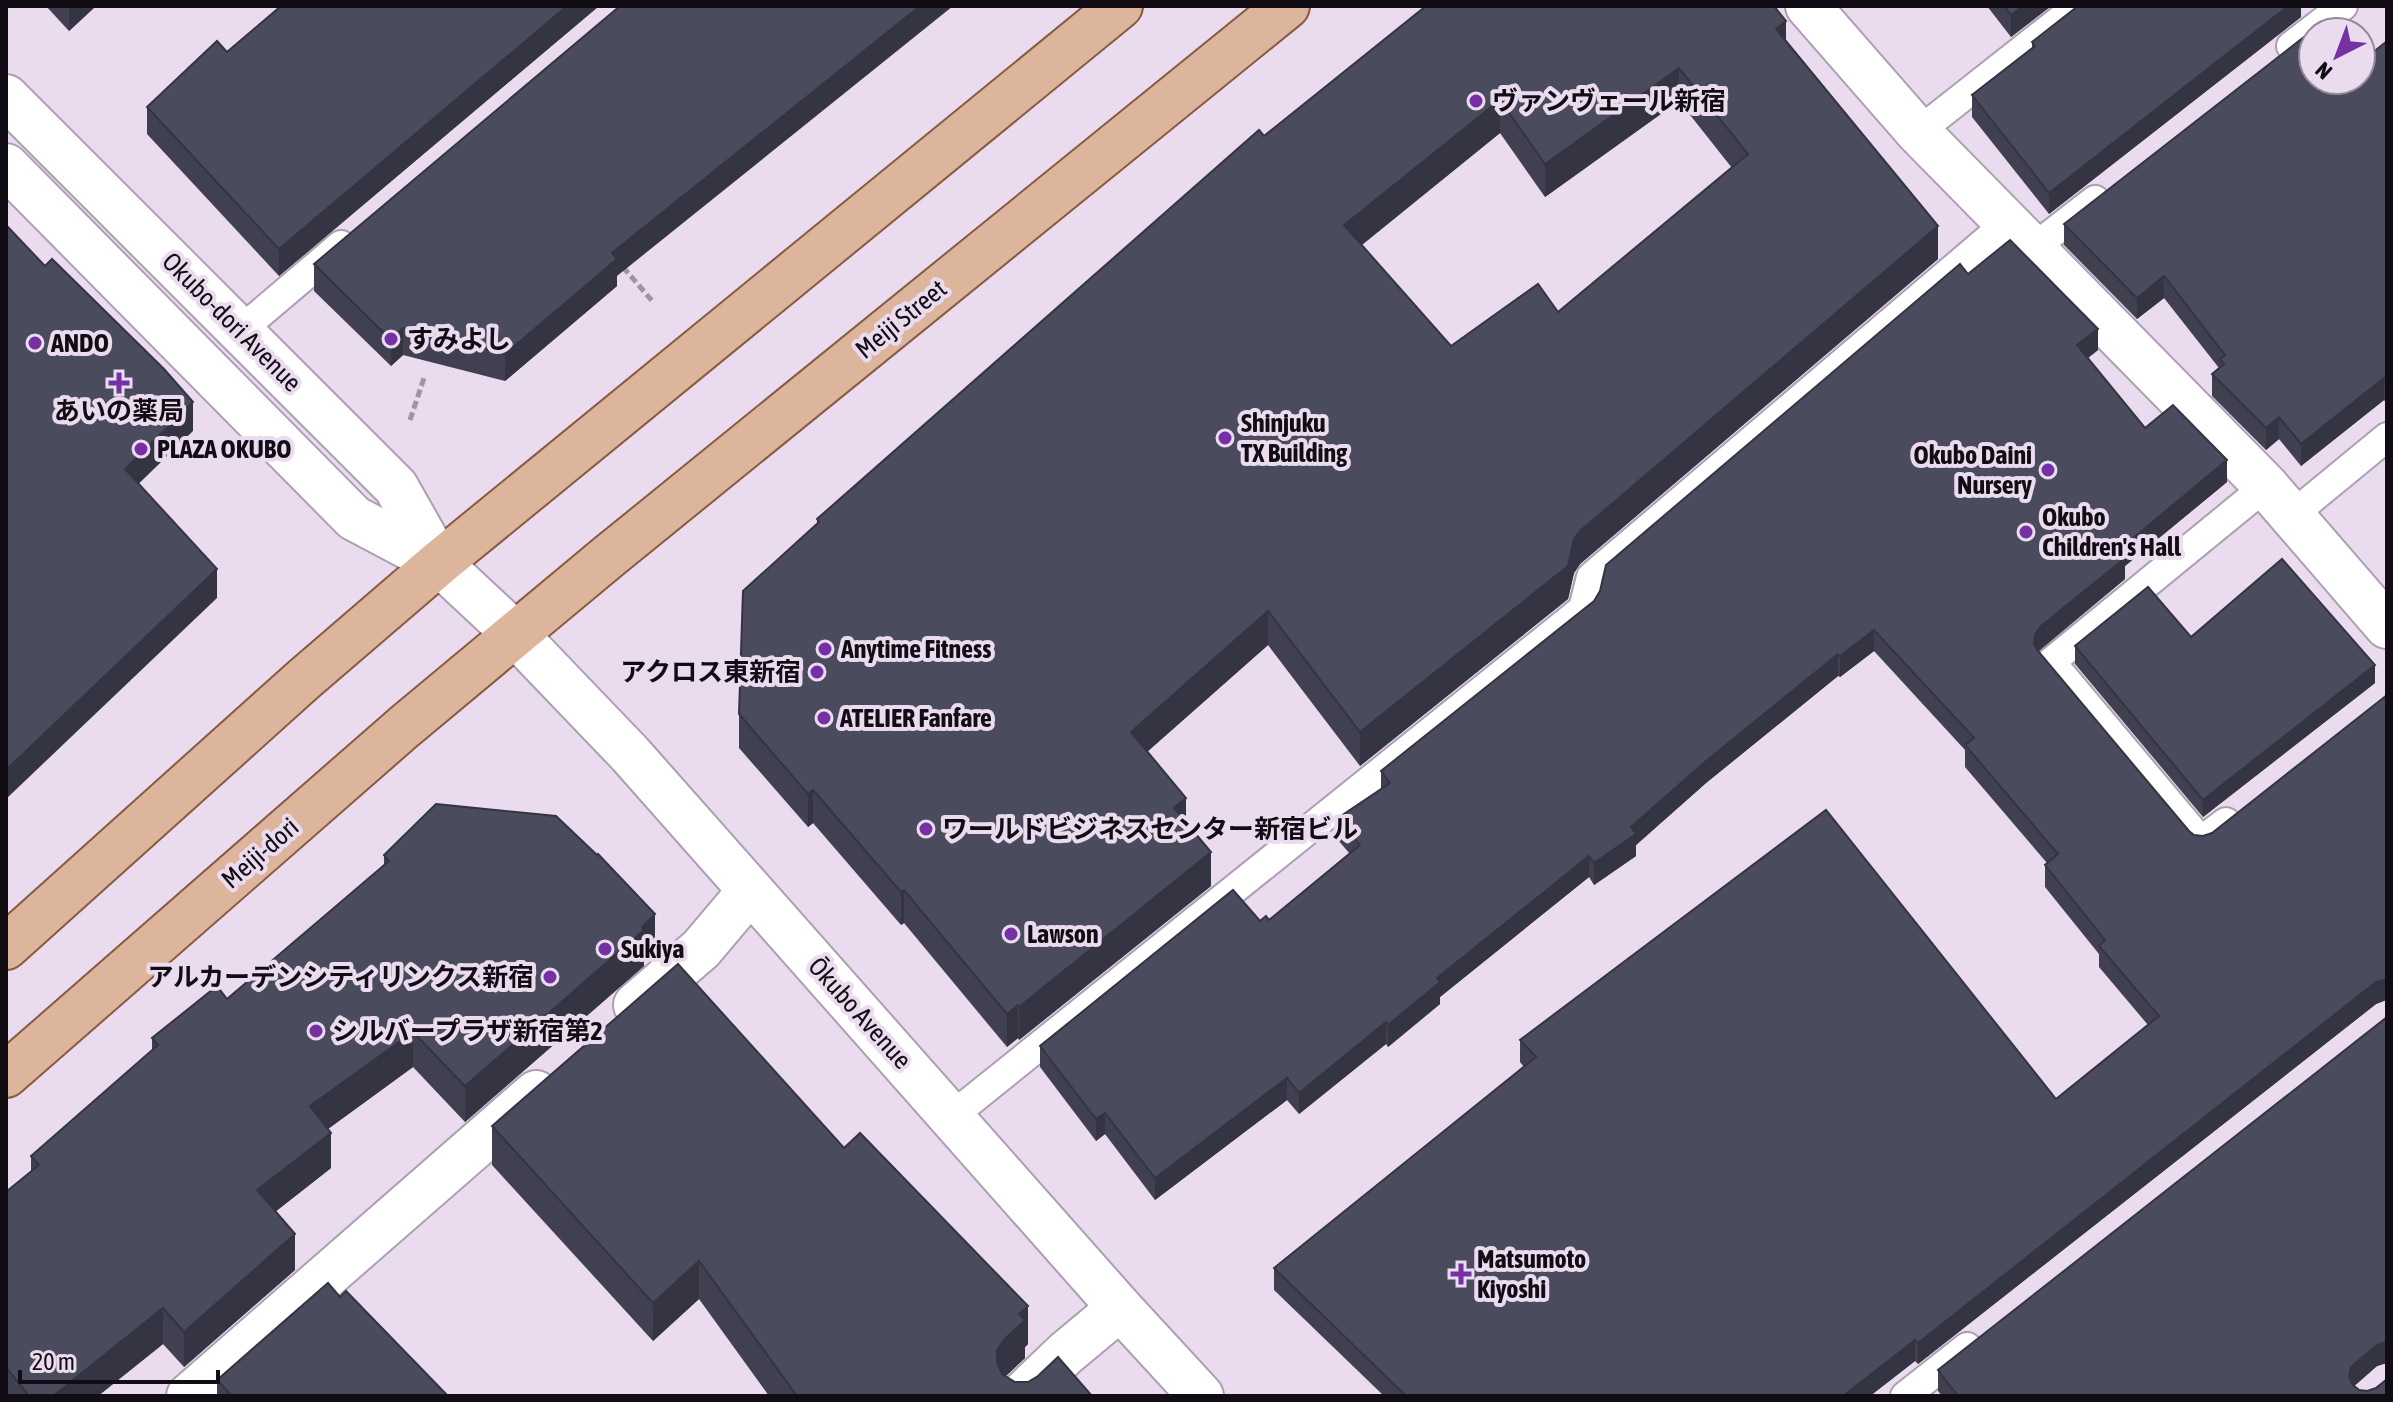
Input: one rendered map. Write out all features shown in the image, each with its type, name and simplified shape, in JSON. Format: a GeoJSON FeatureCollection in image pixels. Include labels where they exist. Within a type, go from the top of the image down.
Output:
{"type":"FeatureCollection","features":[{"type":"Feature","properties":{"kind":"main road"},"geometry":{"type":"LineString","coordinates":[[6,947],[303,680],[439,563],[1120,6]]}},
{"type":"Feature","properties":{"kind":"main road","name":"Meiji Street"},"geometry":{"type":"LineString","coordinates":[[515,634],[1287,6]]}},
{"type":"Feature","properties":{"kind":"main road"},"geometry":{"type":"LineString","coordinates":[[1808,6],[1918,132],[2278,501],[2387,626]]}},
{"type":"Feature","properties":{"kind":"main road","name":"Okubo-dori Avenue"},"geometry":{"type":"LineString","coordinates":[[6,97],[396,487],[439,563]]}},
{"type":"Feature","properties":{"kind":"main road","name":"Okubo-dori Avenue"},"geometry":{"type":"LineString","coordinates":[[6,166],[354,518],[439,563],[515,634]]}},
{"type":"Feature","properties":{"kind":"main road","name":"Ōkubo Avenue"},"geometry":{"type":"LineString","coordinates":[[515,634],[630,754],[1201,1396]]}},
{"type":"Feature","properties":{"kind":"main road","name":"Meiji-dori"},"geometry":{"type":"LineString","coordinates":[[6,1075],[515,634]]}},
{"type":"Feature","properties":{"kind":"main road"},"geometry":{"type":"LineString","coordinates":[[606,1032],[701,949],[750,891]]}},
{"type":"Feature","properties":{"kind":"main road"},"geometry":{"type":"LineString","coordinates":[[189,1396],[570,1063]]}},
{"type":"Feature","properties":{"kind":"main road"},"geometry":{"type":"LineString","coordinates":[[1021,1396],[1120,1308]]}},
{"type":"Feature","properties":{"kind":"lane"},"geometry":{"type":"LineString","coordinates":[[1918,132],[2078,6]]}},
{"type":"Feature","properties":{"kind":"lane"},"geometry":{"type":"LineString","coordinates":[[2268,64],[2343,6]]}},
{"type":"Feature","properties":{"kind":"lane"},"geometry":{"type":"LineString","coordinates":[[952,1116],[1583,609],[1591,577],[2020,236],[2119,181]]}},
{"type":"Feature","properties":{"kind":"lane"},"geometry":{"type":"LineString","coordinates":[[241,330],[362,227]]}},
{"type":"Feature","properties":{"kind":"lane"},"geometry":{"type":"LineString","coordinates":[[2251,802],[2201,841],[2051,662],[2278,501],[2387,437]]}},
{"type":"Feature","properties":{"kind":"lane"},"geometry":{"type":"LineString","coordinates":[[1905,1396],[1991,1328]]}},
{"type":"Feature","properties":{"kind":"path"},"geometry":{"type":"LineString","coordinates":[[619,263],[654,303]]}},
{"type":"Feature","properties":{"kind":"path"},"geometry":{"type":"LineString","coordinates":[[406,433],[425,375]]}},
{"type":"Feature","properties":{"kind":"building"},"geometry":{"type":"Polygon","coordinates":[[[281,6],[567,6],[279,249],[147,107],[217,41],[227,52],[281,6]]]}},
{"type":"Feature","properties":{"kind":"building"},"geometry":{"type":"Polygon","coordinates":[[[620,6],[920,6],[612,253],[617,259],[505,354],[403,328],[391,340],[314,264],[620,6]]]}},
{"type":"Feature","properties":{"kind":"building"},"geometry":{"type":"Polygon","coordinates":[[[1426,6],[1774,6],[1786,21],[1776,29],[1938,226],[1580,531],[1574,539],[1568,566],[1360,732],[1268,611],[1131,732],[1186,798],[1174,808],[1211,852],[1007,1014],[904,890],[901,892],[813,790],[808,794],[739,714],[743,591],[819,522],[817,519],[1259,130],[1264,136],[1426,6]],[[1679,68],[1545,164],[1500,100],[1344,225],[1451,346],[1538,284],[1558,312],[1748,154],[1679,68]]]}},
{"type":"Feature","properties":{"kind":"building"},"geometry":{"type":"Polygon","coordinates":[[[2004,6],[2023,6],[2011,15],[2004,6]]]}},
{"type":"Feature","properties":{"kind":"building"},"geometry":{"type":"Polygon","coordinates":[[[2078,6],[2288,6],[2049,193],[1972,95],[2035,46],[2032,42],[2078,6]]]}},
{"type":"Feature","properties":{"kind":"building"},"geometry":{"type":"Polygon","coordinates":[[[2387,41],[2387,382],[2384,378],[2301,444],[2279,417],[2266,428],[2212,374],[2224,364],[2220,359],[2225,355],[2164,276],[2137,298],[2064,224],[2297,42],[2297,96],[2377,96],[2377,49],[2387,41]]]}},
{"type":"Feature","properties":{"kind":"building"},"geometry":{"type":"Polygon","coordinates":[[[6,225],[45,266],[52,259],[164,369],[193,402],[125,469],[217,569],[6,770],[6,225]]]}},
{"type":"Feature","properties":{"kind":"building"},"geometry":{"type":"Polygon","coordinates":[[[2010,240],[2098,329],[2077,345],[2145,428],[2173,405],[2227,460],[2119,550],[2125,558],[2040,627],[2034,644],[2194,835],[2212,833],[2387,695],[2387,979],[2376,982],[1918,1343],[1915,1340],[1843,1396],[1406,1396],[1274,1268],[1536,1057],[1520,1040],[1826,810],[2056,1099],[2159,1016],[2099,946],[2105,940],[2045,865],[2058,854],[1965,745],[1974,738],[1874,630],[1840,656],[1838,654],[1706,761],[1631,827],[1636,834],[1594,863],[1589,856],[1437,978],[1440,982],[1388,1025],[1386,1022],[1299,1093],[1287,1078],[1155,1178],[1105,1113],[1096,1119],[1040,1046],[1233,890],[1260,921],[1266,916],[1269,920],[1360,845],[1338,818],[1390,783],[1381,771],[1594,601],[1600,591],[1606,565],[1960,264],[1968,274],[2010,240]]]}},
{"type":"Feature","properties":{"kind":"building"},"geometry":{"type":"Polygon","coordinates":[[[2282,559],[2375,665],[2203,800],[2075,646],[2148,587],[2191,637],[2282,559]]]}},
{"type":"Feature","properties":{"kind":"building"},"geometry":{"type":"Polygon","coordinates":[[[436,804],[556,816],[598,854],[655,914],[642,927],[644,930],[465,1086],[413,1032],[310,1106],[331,1133],[257,1190],[295,1234],[184,1332],[163,1308],[53,1396],[29,1396],[6,1367],[6,1192],[39,1165],[31,1156],[158,1045],[152,1038],[217,986],[227,999],[389,861],[384,855],[436,804]]]}},
{"type":"Feature","properties":{"kind":"building"},"geometry":{"type":"Polygon","coordinates":[[[678,964],[844,1148],[860,1133],[1028,1306],[1019,1314],[1025,1320],[997,1350],[997,1363],[1002,1374],[1015,1382],[1028,1382],[1058,1357],[1092,1396],[797,1396],[699,1261],[653,1303],[492,1126],[678,964]]]}},
{"type":"Feature","properties":{"kind":"building"},"geometry":{"type":"Polygon","coordinates":[[[2387,1017],[2387,1342],[2377,1345],[2351,1367],[2349,1377],[2359,1390],[2367,1391],[2387,1379],[2387,1396],[1958,1396],[1938,1370],[2387,1017]]]}},
{"type":"Feature","properties":{"kind":"building"},"geometry":{"type":"Polygon","coordinates":[[[328,1283],[340,1297],[346,1291],[448,1396],[232,1396],[217,1380],[328,1283]]]}},
{"type":"Feature","properties":{"kind":"place","name":"ヴァンヴェール新宿"},"geometry":{"type":"Point","coordinates":[1476,101]}},
{"type":"Feature","properties":{"kind":"place","name":"すみよし"},"geometry":{"type":"Point","coordinates":[391,339]}},
{"type":"Feature","properties":{"kind":"place","name":"ANDO"},"geometry":{"type":"Point","coordinates":[35,343]}},
{"type":"Feature","properties":{"kind":"place","name":"あいの薬局"},"geometry":{"type":"Point","coordinates":[119,383]}},
{"type":"Feature","properties":{"kind":"place","name":"Shinjuku TX Building"},"geometry":{"type":"Point","coordinates":[1225,438]}},
{"type":"Feature","properties":{"kind":"place","name":"PLAZA OKUBO"},"geometry":{"type":"Point","coordinates":[141,449]}},
{"type":"Feature","properties":{"kind":"place","name":"Okubo Daini Nursery"},"geometry":{"type":"Point","coordinates":[2048,470]}},
{"type":"Feature","properties":{"kind":"place","name":"Okubo Children's Hall"},"geometry":{"type":"Point","coordinates":[2026,532]}},
{"type":"Feature","properties":{"kind":"place","name":"Anytime Fitness"},"geometry":{"type":"Point","coordinates":[825,649]}},
{"type":"Feature","properties":{"kind":"place","name":"アクロス東新宿"},"geometry":{"type":"Point","coordinates":[817,672]}},
{"type":"Feature","properties":{"kind":"place","name":"ATELIER Fanfare"},"geometry":{"type":"Point","coordinates":[824,718]}},
{"type":"Feature","properties":{"kind":"place","name":"ワールドビジネスセンター新宿ビル"},"geometry":{"type":"Point","coordinates":[926,829]}},
{"type":"Feature","properties":{"kind":"place","name":"Lawson"},"geometry":{"type":"Point","coordinates":[1011,934]}},
{"type":"Feature","properties":{"kind":"place","name":"Sukiya"},"geometry":{"type":"Point","coordinates":[605,949]}},
{"type":"Feature","properties":{"kind":"place","name":"アルカーデンシティリンクス新宿"},"geometry":{"type":"Point","coordinates":[550,977]}},
{"type":"Feature","properties":{"kind":"place","name":"シルバープラザ新宿第2"},"geometry":{"type":"Point","coordinates":[316,1031]}},
{"type":"Feature","properties":{"kind":"place","name":"Matsumoto Kiyoshi"},"geometry":{"type":"Point","coordinates":[1461,1274]}}]}
